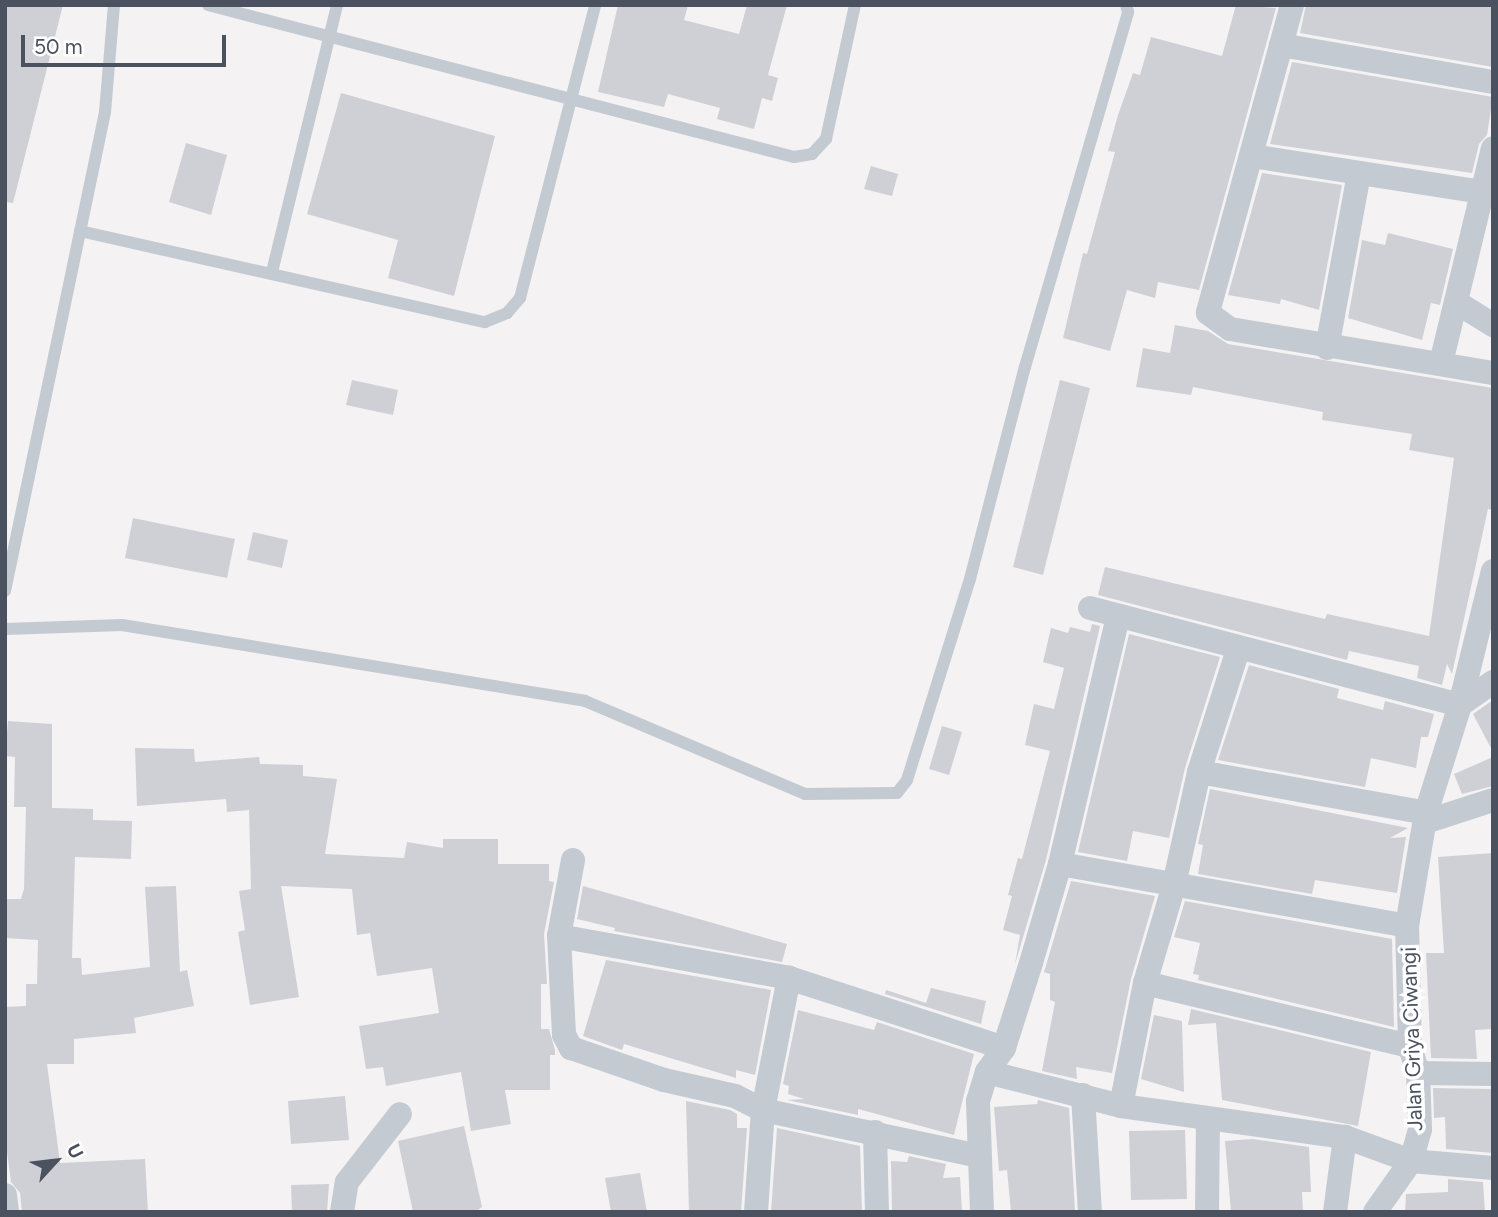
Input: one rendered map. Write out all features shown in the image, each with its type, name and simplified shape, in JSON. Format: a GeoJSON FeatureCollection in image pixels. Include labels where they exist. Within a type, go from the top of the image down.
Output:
{"type":"FeatureCollection","features":[{"type":"Feature","properties":{"kind":"street"},"geometry":{"type":"LineString","coordinates":[[1292,5],[1208,313],[1230,329],[1327,348],[1441,363],[1493,373]]}},
{"type":"Feature","properties":{"kind":"street"},"geometry":{"type":"LineString","coordinates":[[1281,45],[1493,82]]}},
{"type":"Feature","properties":{"kind":"street"},"geometry":{"type":"LineString","coordinates":[[1441,363],[1470,253],[1481,192],[1493,148]]}},
{"type":"Feature","properties":{"kind":"street"},"geometry":{"type":"LineString","coordinates":[[1252,156],[1481,192]]}},
{"type":"Feature","properties":{"kind":"street"},"geometry":{"type":"LineString","coordinates":[[1327,348],[1359,173]]}},
{"type":"Feature","properties":{"kind":"street"},"geometry":{"type":"LineString","coordinates":[[1470,253],[1493,238]]}},
{"type":"Feature","properties":{"kind":"street"},"geometry":{"type":"LineString","coordinates":[[1456,302],[1493,325]]}},
{"type":"Feature","properties":{"kind":"street","name":"Jalan Griya Ciwangi"},"geometry":{"type":"LineString","coordinates":[[1375,1212],[1411,1161],[1420,1129],[1418,1073],[1410,1046],[1408,926],[1426,817],[1460,705],[1493,571]]}},
{"type":"Feature","properties":{"kind":"street"},"geometry":{"type":"LineString","coordinates":[[1090,608],[1460,705],[1493,682]]}},
{"type":"Feature","properties":{"kind":"street"},"geometry":{"type":"LineString","coordinates":[[982,1212],[978,1101],[987,1072],[1004,1048],[1060,864],[1118,617]]}},
{"type":"Feature","properties":{"kind":"street"},"geometry":{"type":"LineString","coordinates":[[1121,1106],[1145,983],[1174,885],[1199,772],[1239,647]]}},
{"type":"Feature","properties":{"kind":"street"},"geometry":{"type":"LineString","coordinates":[[1199,772],[1426,817],[1493,800]]}},
{"type":"Feature","properties":{"kind":"street"},"geometry":{"type":"LineString","coordinates":[[572,860],[559,936],[564,1035],[571,1048],[664,1080],[735,1096],[763,1110],[979,1156]]}},
{"type":"Feature","properties":{"kind":"street"},"geometry":{"type":"LineString","coordinates":[[1060,864],[1408,926]]}},
{"type":"Feature","properties":{"kind":"street"},"geometry":{"type":"LineString","coordinates":[[559,936],[789,978],[1004,1048]]}},
{"type":"Feature","properties":{"kind":"street"},"geometry":{"type":"LineString","coordinates":[[757,1212],[763,1110],[789,978]]}},
{"type":"Feature","properties":{"kind":"street"},"geometry":{"type":"LineString","coordinates":[[1145,983],[1410,1046]]}},
{"type":"Feature","properties":{"kind":"street"},"geometry":{"type":"LineString","coordinates":[[987,1072],[1121,1106],[1208,1121],[1345,1137],[1411,1161],[1493,1168]]}},
{"type":"Feature","properties":{"kind":"street"},"geometry":{"type":"LineString","coordinates":[[1418,1073],[1493,1074]]}},
{"type":"Feature","properties":{"kind":"street"},"geometry":{"type":"LineString","coordinates":[[1083,1095],[1090,1212]]}},
{"type":"Feature","properties":{"kind":"street"},"geometry":{"type":"LineString","coordinates":[[342,1212],[347,1182],[400,1114]]}},
{"type":"Feature","properties":{"kind":"street"},"geometry":{"type":"LineString","coordinates":[[1207,1212],[1208,1121]]}},
{"type":"Feature","properties":{"kind":"street"},"geometry":{"type":"LineString","coordinates":[[875,1132],[877,1212]]}},
{"type":"Feature","properties":{"kind":"street"},"geometry":{"type":"LineString","coordinates":[[1335,1212],[1345,1137]]}},
{"type":"Feature","properties":{"kind":"street"},"geometry":{"type":"LineString","coordinates":[[5,1195],[8,1212]]}},
{"type":"Feature","properties":{"kind":"lane"},"geometry":{"type":"LineString","coordinates":[[5,591],[106,112],[114,5]]}},
{"type":"Feature","properties":{"kind":"lane"},"geometry":{"type":"LineString","coordinates":[[208,5],[794,156],[812,154],[826,139],[855,5]]}},
{"type":"Feature","properties":{"kind":"lane"},"geometry":{"type":"LineString","coordinates":[[271,272],[326,36],[337,5]]}},
{"type":"Feature","properties":{"kind":"lane"},"geometry":{"type":"LineString","coordinates":[[80,231],[271,272],[485,323],[507,313],[520,298],[595,5]]}},
{"type":"Feature","properties":{"kind":"lane"},"geometry":{"type":"LineString","coordinates":[[5,629],[122,625],[572,699],[805,794],[897,793],[907,780],[970,579],[1025,367],[1128,12],[1126,5]]}},
{"type":"Feature","properties":{"kind":"building"},"geometry":{"type":"Polygon","coordinates":[[[5,5],[63,5],[13,203],[5,202],[5,5]]]}},
{"type":"Feature","properties":{"kind":"building"},"geometry":{"type":"Polygon","coordinates":[[[618,5],[688,5],[684,20],[739,34],[747,5],[787,5],[768,75],[778,78],[772,101],[762,98],[754,129],[717,119],[720,108],[668,94],[664,107],[598,92],[618,5]]]}},
{"type":"Feature","properties":{"kind":"building"},"geometry":{"type":"Polygon","coordinates":[[[1236,5],[1276,8],[1199,290],[1158,282],[1155,298],[1127,290],[1110,351],[1063,338],[1083,253],[1087,254],[1115,152],[1108,151],[1118,115],[1133,73],[1140,75],[1151,37],[1222,56],[1236,5]]]}},
{"type":"Feature","properties":{"kind":"building"},"geometry":{"type":"Polygon","coordinates":[[[1306,5],[1493,5],[1493,67],[1300,33],[1306,5]]]}},
{"type":"Feature","properties":{"kind":"building"},"geometry":{"type":"Polygon","coordinates":[[[1292,62],[1493,97],[1487,135],[1479,144],[1472,173],[1270,144],[1292,62]]]}},
{"type":"Feature","properties":{"kind":"building"},"geometry":{"type":"Polygon","coordinates":[[[341,93],[495,136],[454,296],[388,278],[398,240],[307,214],[341,93]]]}},
{"type":"Feature","properties":{"kind":"building"},"geometry":{"type":"Polygon","coordinates":[[[186,143],[227,155],[211,215],[169,202],[186,143]]]}},
{"type":"Feature","properties":{"kind":"building"},"geometry":{"type":"Polygon","coordinates":[[[871,166],[898,174],[892,196],[864,189],[871,166]]]}},
{"type":"Feature","properties":{"kind":"building"},"geometry":{"type":"Polygon","coordinates":[[[1262,173],[1342,185],[1319,310],[1281,299],[1280,304],[1228,295],[1262,173]]]}},
{"type":"Feature","properties":{"kind":"building"},"geometry":{"type":"Polygon","coordinates":[[[1388,233],[1453,249],[1440,305],[1431,303],[1422,340],[1348,318],[1362,240],[1385,245],[1388,233]]]}},
{"type":"Feature","properties":{"kind":"building"},"geometry":{"type":"Polygon","coordinates":[[[1175,325],[1208,331],[1228,344],[1493,388],[1493,510],[1488,509],[1452,674],[1447,664],[1442,685],[1417,678],[1419,666],[1349,651],[1347,660],[1098,595],[1105,567],[1325,619],[1327,614],[1429,636],[1454,458],[1409,450],[1412,434],[1322,420],[1323,412],[1193,387],[1191,395],[1136,387],[1143,348],[1170,353],[1175,325]]]}},
{"type":"Feature","properties":{"kind":"building"},"geometry":{"type":"Polygon","coordinates":[[[352,380],[398,390],[393,415],[346,405],[352,380]]]}},
{"type":"Feature","properties":{"kind":"building"},"geometry":{"type":"Polygon","coordinates":[[[1060,380],[1090,388],[1043,575],[1013,567],[1060,380]]]}},
{"type":"Feature","properties":{"kind":"building"},"geometry":{"type":"Polygon","coordinates":[[[133,518],[235,539],[227,578],[125,558],[133,518]]]}},
{"type":"Feature","properties":{"kind":"building"},"geometry":{"type":"Polygon","coordinates":[[[253,532],[288,540],[282,568],[247,560],[253,532]]]}},
{"type":"Feature","properties":{"kind":"building"},"geometry":{"type":"Polygon","coordinates":[[[1092,624],[1100,626],[1046,860],[1015,964],[1020,935],[1003,930],[1012,896],[1008,895],[1018,858],[1022,859],[1050,751],[1025,745],[1034,704],[1054,709],[1064,668],[1043,662],[1051,628],[1068,633],[1070,627],[1090,632],[1092,624]]]}},
{"type":"Feature","properties":{"kind":"building"},"geometry":{"type":"Polygon","coordinates":[[[1129,634],[1220,657],[1185,768],[1169,838],[1133,831],[1127,861],[1078,852],[1129,634]]]}},
{"type":"Feature","properties":{"kind":"building"},"geometry":{"type":"Polygon","coordinates":[[[1249,665],[1339,689],[1337,698],[1383,710],[1385,701],[1434,714],[1428,737],[1421,737],[1416,768],[1371,758],[1365,787],[1218,760],[1249,665]]]}},
{"type":"Feature","properties":{"kind":"building"},"geometry":{"type":"Polygon","coordinates":[[[1493,700],[1493,752],[1473,714],[1493,700]]]}},
{"type":"Feature","properties":{"kind":"building"},"geometry":{"type":"Polygon","coordinates":[[[8,721],[52,724],[52,808],[93,809],[93,820],[132,821],[131,859],[75,857],[72,958],[81,958],[82,975],[150,967],[145,887],[176,886],[180,972],[187,970],[194,1006],[134,1018],[136,1033],[74,1039],[74,1064],[47,1064],[60,1163],[145,1159],[148,1212],[22,1212],[20,1193],[11,1182],[5,1137],[5,1007],[26,1006],[26,984],[37,984],[38,940],[5,938],[5,899],[21,899],[24,889],[26,807],[14,807],[15,757],[5,756],[8,721]]]}},
{"type":"Feature","properties":{"kind":"building"},"geometry":{"type":"Polygon","coordinates":[[[942,726],[962,732],[949,775],[929,769],[942,726]]]}},
{"type":"Feature","properties":{"kind":"building"},"geometry":{"type":"Polygon","coordinates":[[[135,748],[194,749],[195,762],[259,757],[260,764],[303,765],[303,776],[337,779],[325,854],[404,858],[407,842],[443,848],[443,839],[498,839],[498,864],[549,864],[549,881],[554,882],[544,934],[547,984],[541,984],[541,1029],[549,1029],[555,1050],[555,1055],[550,1055],[550,1090],[505,1090],[511,1124],[471,1131],[461,1072],[386,1086],[383,1067],[366,1069],[359,1026],[439,1013],[432,968],[377,976],[370,933],[357,935],[352,889],[281,886],[299,997],[250,1005],[238,932],[245,930],[239,891],[251,889],[249,810],[227,812],[226,799],[137,806],[135,748]]]}},
{"type":"Feature","properties":{"kind":"building"},"geometry":{"type":"Polygon","coordinates":[[[1493,757],[1493,786],[1462,794],[1454,774],[1493,757]]]}},
{"type":"Feature","properties":{"kind":"building"},"geometry":{"type":"Polygon","coordinates":[[[1210,789],[1408,828],[1390,838],[1406,837],[1397,893],[1315,880],[1312,894],[1198,874],[1203,845],[1198,844],[1210,789]]]}},
{"type":"Feature","properties":{"kind":"building"},"geometry":{"type":"Polygon","coordinates":[[[1493,853],[1493,1029],[1475,1030],[1477,1059],[1431,1058],[1426,953],[1444,953],[1438,857],[1493,853]]]}},
{"type":"Feature","properties":{"kind":"building"},"geometry":{"type":"Polygon","coordinates":[[[1071,881],[1155,896],[1131,979],[1112,1073],[1076,1067],[1077,1079],[1042,1071],[1055,1002],[1050,1000],[1050,974],[1044,972],[1071,881]]]}},
{"type":"Feature","properties":{"kind":"building"},"geometry":{"type":"Polygon","coordinates":[[[583,886],[787,944],[782,962],[614,931],[615,928],[577,919],[583,886]]]}},
{"type":"Feature","properties":{"kind":"building"},"geometry":{"type":"Polygon","coordinates":[[[1185,901],[1392,939],[1394,1027],[1198,980],[1199,975],[1193,974],[1200,943],[1174,937],[1185,901]]]}},
{"type":"Feature","properties":{"kind":"building"},"geometry":{"type":"Polygon","coordinates":[[[606,960],[771,990],[755,1075],[736,1070],[736,1078],[624,1044],[622,1050],[583,1036],[606,960]]]}},
{"type":"Feature","properties":{"kind":"building"},"geometry":{"type":"Polygon","coordinates":[[[931,988],[986,1001],[981,1024],[885,994],[886,990],[926,1003],[931,988]]]}},
{"type":"Feature","properties":{"kind":"building"},"geometry":{"type":"Polygon","coordinates":[[[1191,1009],[1371,1052],[1358,1126],[1222,1100],[1216,1023],[1188,1025],[1191,1009]]]}},
{"type":"Feature","properties":{"kind":"building"},"geometry":{"type":"Polygon","coordinates":[[[798,1010],[874,1030],[877,1022],[974,1054],[954,1135],[858,1109],[858,1115],[787,1100],[804,1099],[788,1094],[789,1086],[783,1084],[798,1010]]]}},
{"type":"Feature","properties":{"kind":"building"},"geometry":{"type":"Polygon","coordinates":[[[1154,1015],[1182,1021],[1184,1092],[1141,1079],[1154,1015]]]}},
{"type":"Feature","properties":{"kind":"building"},"geometry":{"type":"Polygon","coordinates":[[[1433,1088],[1493,1089],[1493,1153],[1446,1149],[1445,1117],[1434,1118],[1433,1088]]]}},
{"type":"Feature","properties":{"kind":"building"},"geometry":{"type":"Polygon","coordinates":[[[345,1096],[349,1140],[291,1144],[288,1101],[345,1096]]]}},
{"type":"Feature","properties":{"kind":"building"},"geometry":{"type":"Polygon","coordinates":[[[1038,1100],[1069,1108],[1075,1212],[1011,1212],[1007,1170],[999,1171],[994,1107],[1037,1104],[1038,1100]]]}},
{"type":"Feature","properties":{"kind":"building"},"geometry":{"type":"Polygon","coordinates":[[[686,1101],[730,1110],[737,1114],[737,1128],[747,1128],[741,1212],[689,1212],[686,1101]]]}},
{"type":"Feature","properties":{"kind":"building"},"geometry":{"type":"Polygon","coordinates":[[[464,1126],[482,1207],[475,1212],[413,1212],[398,1141],[464,1126]]]}},
{"type":"Feature","properties":{"kind":"building"},"geometry":{"type":"Polygon","coordinates":[[[777,1128],[860,1146],[862,1212],[771,1212],[777,1128]]]}},
{"type":"Feature","properties":{"kind":"building"},"geometry":{"type":"Polygon","coordinates":[[[1185,1130],[1187,1199],[1131,1200],[1129,1131],[1185,1130]]]}},
{"type":"Feature","properties":{"kind":"building"},"geometry":{"type":"Polygon","coordinates":[[[1253,1139],[1309,1147],[1311,1192],[1302,1192],[1303,1212],[1231,1212],[1225,1141],[1253,1139]]]}},
{"type":"Feature","properties":{"kind":"building"},"geometry":{"type":"Polygon","coordinates":[[[909,1156],[946,1164],[943,1178],[960,1177],[962,1212],[892,1212],[891,1161],[907,1162],[909,1156]]]}},
{"type":"Feature","properties":{"kind":"building"},"geometry":{"type":"Polygon","coordinates":[[[640,1173],[647,1212],[611,1212],[605,1178],[640,1173]]]}},
{"type":"Feature","properties":{"kind":"building"},"geometry":{"type":"Polygon","coordinates":[[[1448,1179],[1483,1182],[1485,1212],[1405,1212],[1406,1194],[1448,1192],[1448,1179]]]}},
{"type":"Feature","properties":{"kind":"building"},"geometry":{"type":"Polygon","coordinates":[[[329,1184],[327,1212],[292,1212],[291,1185],[329,1184]]]}}]}
